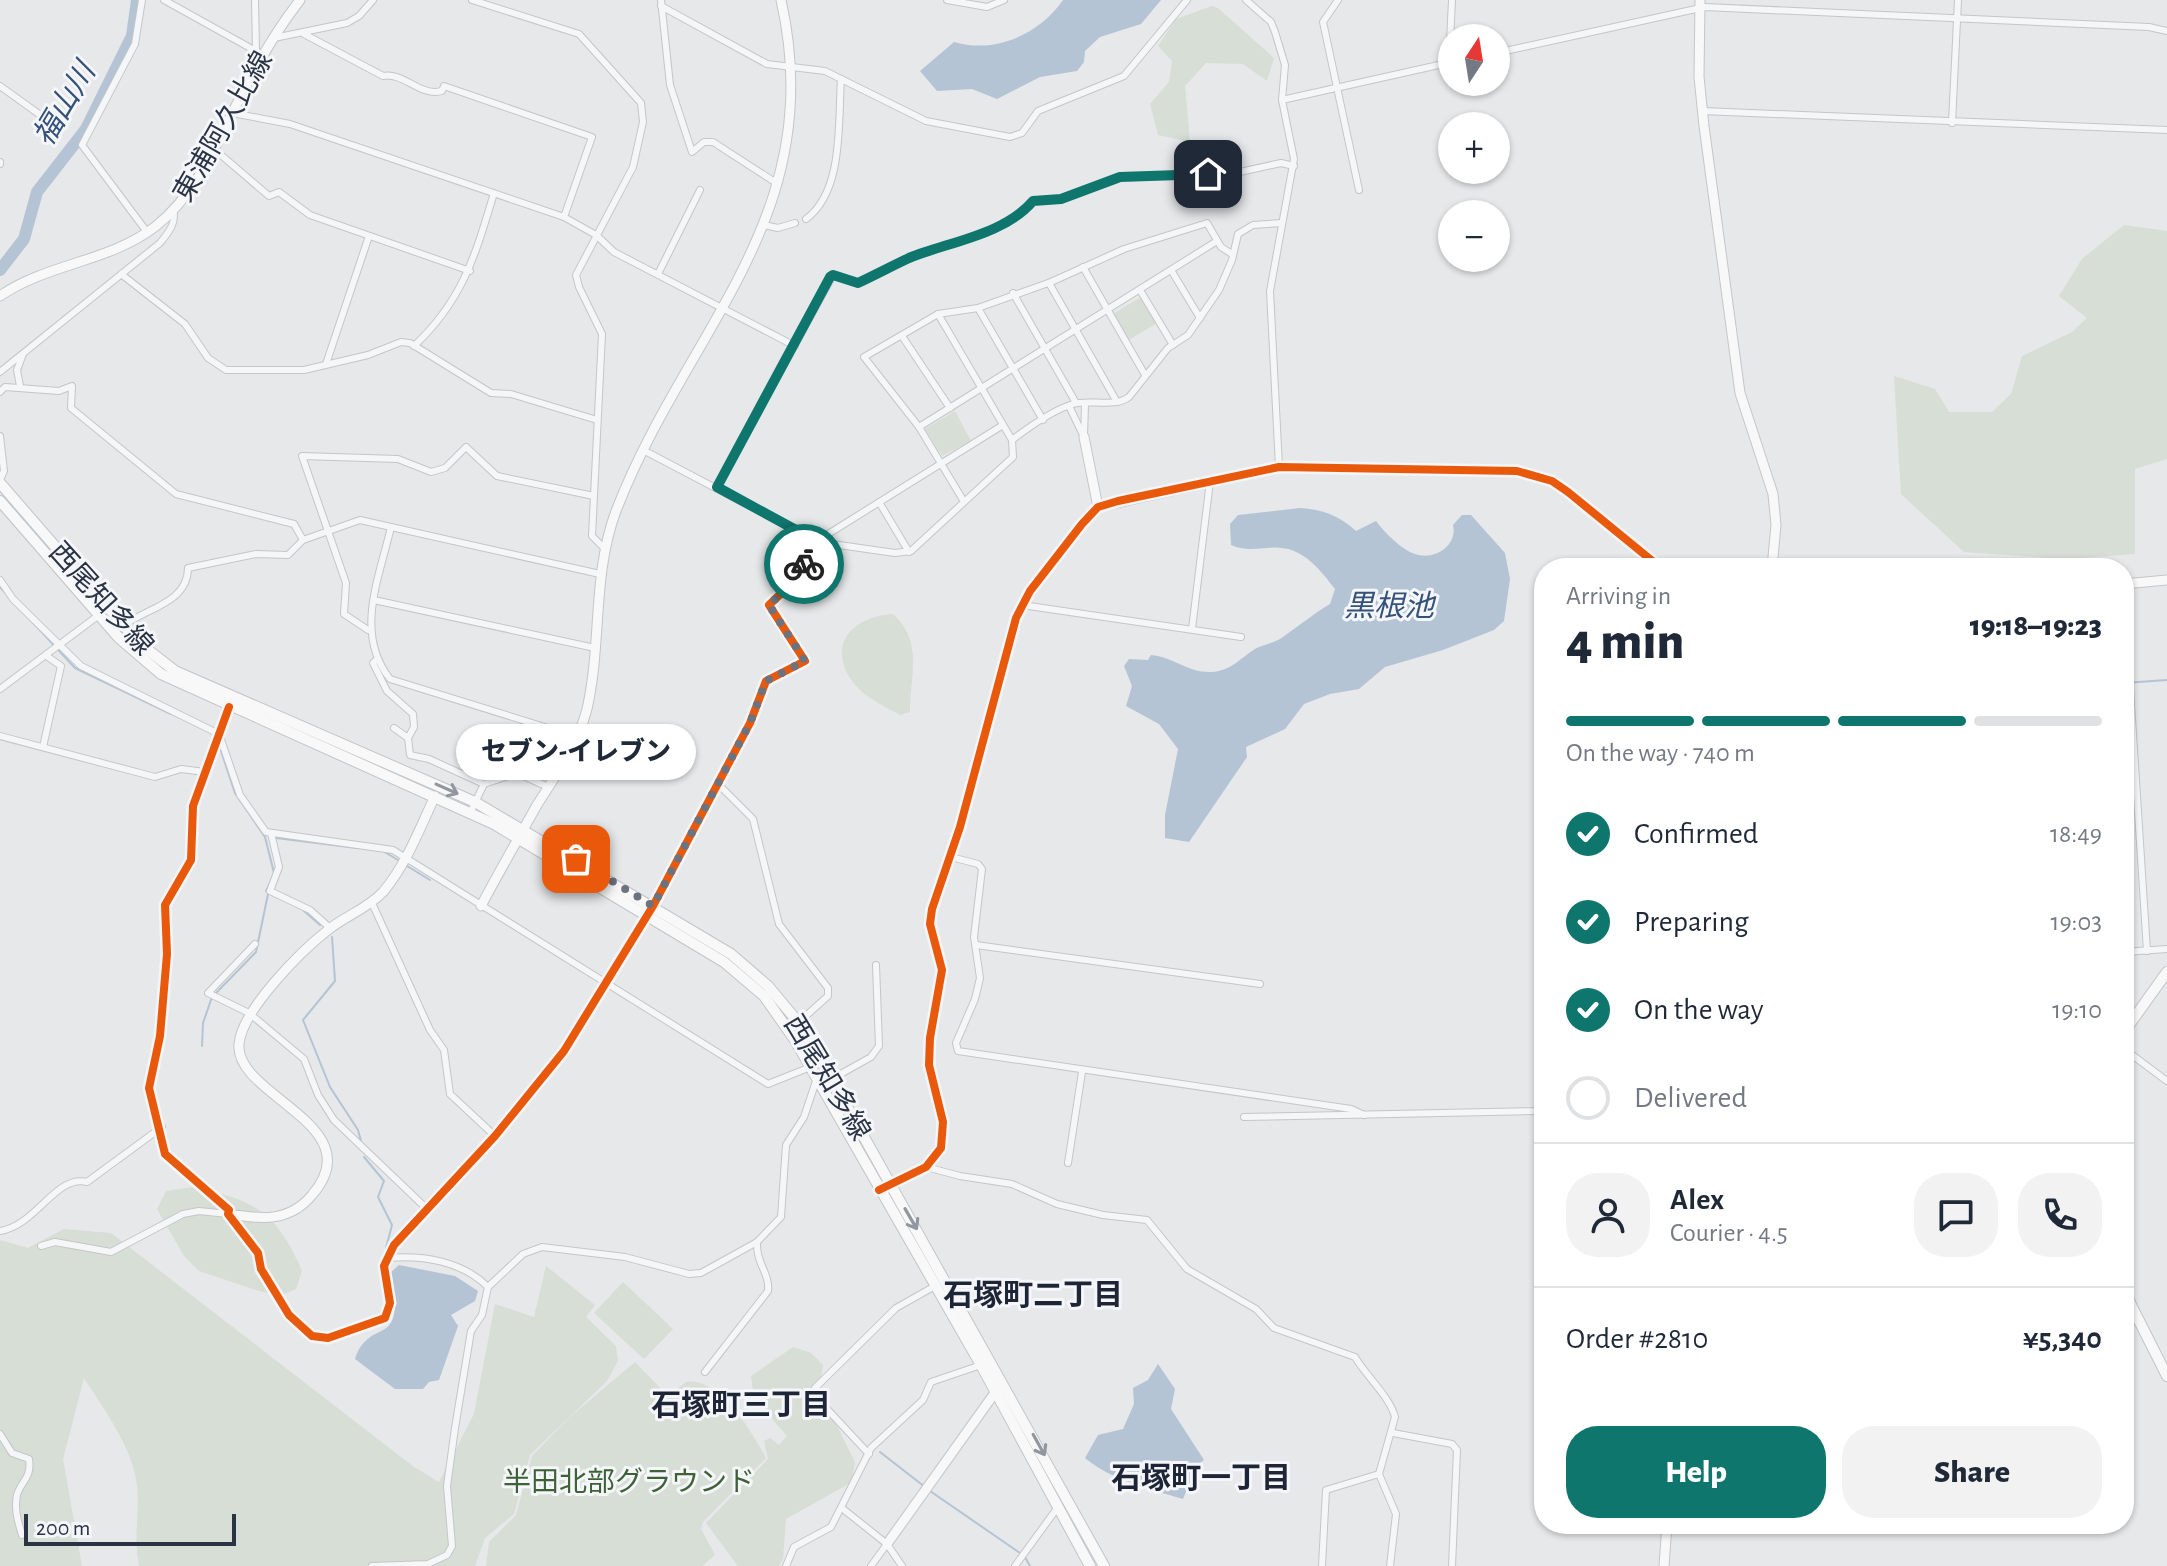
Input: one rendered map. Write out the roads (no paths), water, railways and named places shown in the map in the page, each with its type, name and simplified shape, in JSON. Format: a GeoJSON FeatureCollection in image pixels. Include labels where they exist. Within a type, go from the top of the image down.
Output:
{"type":"FeatureCollection","features":[{"type":"Feature","properties":{"kind":"main road","name":"西尾知多線"},"geometry":{"type":"LineString","coordinates":[[0,482],[131,650],[154,669],[229,707],[435,796],[473,806]]}},
{"type":"Feature","properties":{"kind":"main road","name":"西尾知多線"},"geometry":{"type":"LineString","coordinates":[[0,501],[103,612],[163,663],[190,680],[406,772],[473,806],[731,954],[768,986],[799,1022],[1104,1566]]}},
{"type":"Feature","properties":{"kind":"main road","name":"西尾知多線"},"geometry":{"type":"LineString","coordinates":[[651,910],[724,962],[764,996],[981,1365],[1090,1566]]}},
{"type":"Feature","properties":{"kind":"main road"},"geometry":{"type":"LineString","coordinates":[[2134,1018],[2167,972]]}},
{"type":"Feature","properties":{"kind":"main road"},"geometry":{"type":"LineString","coordinates":[[2134,1312],[2166,1370]]}},
{"type":"Feature","properties":{"kind":"street"},"geometry":{"type":"LineString","coordinates":[[142,0],[135,44],[82,145],[147,232]]}},
{"type":"Feature","properties":{"kind":"street"},"geometry":{"type":"LineString","coordinates":[[164,0],[259,52]]}},
{"type":"Feature","properties":{"kind":"street"},"geometry":{"type":"LineString","coordinates":[[255,0],[259,52]]}},
{"type":"Feature","properties":{"kind":"street","name":"東浦阿久比線"},"geometry":{"type":"LineString","coordinates":[[0,296],[35,275],[113,250],[147,232],[173,210],[214,149],[259,52],[274,38],[300,0]]}},
{"type":"Feature","properties":{"kind":"street"},"geometry":{"type":"LineString","coordinates":[[274,38],[354,21],[373,0]]}},
{"type":"Feature","properties":{"kind":"street"},"geometry":{"type":"LineString","coordinates":[[472,0],[579,34],[641,103],[643,122],[636,158],[579,264],[576,282],[602,334],[592,536],[605,549]]}},
{"type":"Feature","properties":{"kind":"street"},"geometry":{"type":"LineString","coordinates":[[481,906],[577,737],[591,688],[600,574],[616,512],[764,225],[778,184],[790,115],[790,66],[781,0]]}},
{"type":"Feature","properties":{"kind":"street"},"geometry":{"type":"LineString","coordinates":[[947,0],[987,7],[1004,0]]}},
{"type":"Feature","properties":{"kind":"street"},"geometry":{"type":"LineString","coordinates":[[661,3],[767,64],[825,71],[926,121],[1010,137],[1022,133],[1038,111],[1124,76],[1187,0]]}},
{"type":"Feature","properties":{"kind":"street"},"geometry":{"type":"LineString","coordinates":[[1246,0],[1271,22],[1285,65],[1282,100],[1294,166],[1270,291],[1279,467]]}},
{"type":"Feature","properties":{"kind":"street"},"geometry":{"type":"LineString","coordinates":[[1338,0],[1323,22],[1359,190]]}},
{"type":"Feature","properties":{"kind":"street"},"geometry":{"type":"LineString","coordinates":[[1452,0],[1452,24]]}},
{"type":"Feature","properties":{"kind":"street"},"geometry":{"type":"LineString","coordinates":[[1952,123],[1958,0]]}},
{"type":"Feature","properties":{"kind":"street"},"geometry":{"type":"LineString","coordinates":[[661,3],[670,85],[692,152],[704,142],[713,142],[778,184]]}},
{"type":"Feature","properties":{"kind":"street"},"geometry":{"type":"LineString","coordinates":[[1700,4],[1703,111],[1740,393],[1773,494],[1776,525],[1773,558]]}},
{"type":"Feature","properties":{"kind":"street"},"geometry":{"type":"LineString","coordinates":[[1510,50],[1700,4],[2149,27],[2167,31]]}},
{"type":"Feature","properties":{"kind":"street"},"geometry":{"type":"LineString","coordinates":[[304,34],[383,76],[391,75],[431,94],[442,91],[444,86],[592,137],[564,217]]}},
{"type":"Feature","properties":{"kind":"street"},"geometry":{"type":"LineString","coordinates":[[1282,100],[1438,66]]}},
{"type":"Feature","properties":{"kind":"street"},"geometry":{"type":"LineString","coordinates":[[806,219],[819,209],[835,167],[841,79]]}},
{"type":"Feature","properties":{"kind":"street"},"geometry":{"type":"LineString","coordinates":[[0,86],[57,127]]}},
{"type":"Feature","properties":{"kind":"street"},"geometry":{"type":"LineString","coordinates":[[1703,111],[2167,130]]}},
{"type":"Feature","properties":{"kind":"street"},"geometry":{"type":"LineString","coordinates":[[232,113],[290,124],[564,217],[596,235],[614,252],[795,346]]}},
{"type":"Feature","properties":{"kind":"street"},"geometry":{"type":"LineString","coordinates":[[214,149],[269,196],[279,192],[310,215],[470,271]]}},
{"type":"Feature","properties":{"kind":"street"},"geometry":{"type":"LineString","coordinates":[[717,487],[833,275],[858,283],[908,259],[944,249],[1006,221],[1025,211],[1033,201],[1061,199],[1120,177],[1226,175],[1281,163],[1294,166]]}},
{"type":"Feature","properties":{"kind":"street"},"geometry":{"type":"LineString","coordinates":[[658,274],[700,190]]}},
{"type":"Feature","properties":{"kind":"street"},"geometry":{"type":"LineString","coordinates":[[414,346],[448,309],[470,271],[494,193]]}},
{"type":"Feature","properties":{"kind":"street"},"geometry":{"type":"LineString","coordinates":[[0,372],[161,242],[172,227],[175,217],[173,210]]}},
{"type":"Feature","properties":{"kind":"street"},"geometry":{"type":"LineString","coordinates":[[764,225],[778,228],[795,223]]}},
{"type":"Feature","properties":{"kind":"street"},"geometry":{"type":"LineString","coordinates":[[963,500],[919,427],[864,357],[938,314],[978,308],[1013,293],[1049,283],[1124,249],[1207,223],[1217,241],[1232,254]]}},
{"type":"Feature","properties":{"kind":"street"},"geometry":{"type":"LineString","coordinates":[[1012,440],[1073,404],[1117,402],[1129,397],[1173,345],[1188,335],[1219,290],[1240,232],[1253,225],[1282,223]]}},
{"type":"Feature","properties":{"kind":"street"},"geometry":{"type":"LineString","coordinates":[[326,364],[369,236]]}},
{"type":"Feature","properties":{"kind":"street"},"geometry":{"type":"LineString","coordinates":[[919,427],[1217,241]]}},
{"type":"Feature","properties":{"kind":"street"},"geometry":{"type":"LineString","coordinates":[[1083,267],[1145,375]]}},
{"type":"Feature","properties":{"kind":"street"},"geometry":{"type":"LineString","coordinates":[[1171,270],[1200,318]]}},
{"type":"Feature","properties":{"kind":"street"},"geometry":{"type":"LineString","coordinates":[[121,274],[185,324],[208,358],[226,370],[293,371],[368,355],[401,342],[414,346],[491,393],[511,394],[597,420]]}},
{"type":"Feature","properties":{"kind":"street"},"geometry":{"type":"LineString","coordinates":[[1049,283],[1117,402]]}},
{"type":"Feature","properties":{"kind":"street"},"geometry":{"type":"LineString","coordinates":[[1140,290],[1173,345]]}},
{"type":"Feature","properties":{"kind":"street"},"geometry":{"type":"LineString","coordinates":[[1013,293],[1073,404],[1084,437],[1098,507]]}},
{"type":"Feature","properties":{"kind":"street"},"geometry":{"type":"LineString","coordinates":[[978,308],[1043,420]]}},
{"type":"Feature","properties":{"kind":"street"},"geometry":{"type":"LineString","coordinates":[[645,451],[820,543],[909,552],[1013,457],[1012,440],[938,314]]}},
{"type":"Feature","properties":{"kind":"street"},"geometry":{"type":"LineString","coordinates":[[902,336],[950,408]]}},
{"type":"Feature","properties":{"kind":"street"},"geometry":{"type":"LineString","coordinates":[[20,386],[17,370],[23,354]]}},
{"type":"Feature","properties":{"kind":"street"},"geometry":{"type":"LineString","coordinates":[[0,392],[5,387],[59,391],[72,386],[71,408],[176,494],[294,524],[303,540]]}},
{"type":"Feature","properties":{"kind":"street"},"geometry":{"type":"LineString","coordinates":[[1084,437],[1085,404]]}},
{"type":"Feature","properties":{"kind":"street"},"geometry":{"type":"LineString","coordinates":[[229,707],[190,820],[194,844],[191,860],[165,905],[167,954],[160,1036],[149,1088],[162,1127],[165,1154],[229,1210],[228,1214],[258,1253],[261,1269],[289,1315],[312,1336],[328,1338],[385,1318],[390,1303],[384,1274],[394,1245],[495,1136],[564,1051],[651,910],[750,723],[766,681],[805,661],[769,605],[793,582],[825,536],[1003,425]]}},
{"type":"Feature","properties":{"kind":"street"},"geometry":{"type":"LineString","coordinates":[[0,436],[4,471],[0,482]]}},
{"type":"Feature","properties":{"kind":"street"},"geometry":{"type":"LineString","coordinates":[[368,630],[344,614],[346,583],[302,456],[398,459],[431,472],[445,468],[466,447],[497,476],[594,496]]}},
{"type":"Feature","properties":{"kind":"street"},"geometry":{"type":"LineString","coordinates":[[879,1190],[926,1167],[941,1148],[943,1122],[929,1065],[930,1038],[942,970],[930,924],[1022,605],[1098,507],[1279,467],[1508,470],[1533,474],[1568,492],[1649,558]]}},
{"type":"Feature","properties":{"kind":"street"},"geometry":{"type":"LineString","coordinates":[[1192,629],[1210,481]]}},
{"type":"Feature","properties":{"kind":"street"},"geometry":{"type":"LineString","coordinates":[[879,502],[909,552]]}},
{"type":"Feature","properties":{"kind":"street"},"geometry":{"type":"LineString","coordinates":[[123,626],[179,592],[187,583],[188,568],[256,554],[288,555],[303,540],[360,520],[600,574]]}},
{"type":"Feature","properties":{"kind":"street"},"geometry":{"type":"LineString","coordinates":[[391,527],[368,630],[376,660],[393,680],[577,737]]}},
{"type":"Feature","properties":{"kind":"street"},"geometry":{"type":"LineString","coordinates":[[0,580],[54,650],[61,666],[43,747]]}},
{"type":"Feature","properties":{"kind":"street"},"geometry":{"type":"LineString","coordinates":[[2134,583],[2167,580]]}},
{"type":"Feature","properties":{"kind":"street"},"geometry":{"type":"LineString","coordinates":[[374,600],[595,648]]}},
{"type":"Feature","properties":{"kind":"street"},"geometry":{"type":"LineString","coordinates":[[1022,605],[1241,637]]}},
{"type":"Feature","properties":{"kind":"street"},"geometry":{"type":"LineString","coordinates":[[0,689],[103,612]]}},
{"type":"Feature","properties":{"kind":"street"},"geometry":{"type":"LineString","coordinates":[[54,650],[217,739],[240,795],[264,830],[387,847],[403,862],[606,982],[768,1084],[808,1068]]}},
{"type":"Feature","properties":{"kind":"street"},"geometry":{"type":"LineString","coordinates":[[376,660],[373,663],[382,685],[413,714],[414,727],[408,738],[410,755],[406,772]]}},
{"type":"Feature","properties":{"kind":"street"},"geometry":{"type":"LineString","coordinates":[[394,728],[408,738]]}},
{"type":"Feature","properties":{"kind":"street"},"geometry":{"type":"LineString","coordinates":[[0,736],[155,777],[181,769],[205,772]]}},
{"type":"Feature","properties":{"kind":"street"},"geometry":{"type":"LineString","coordinates":[[2134,750],[2147,951]]}},
{"type":"Feature","properties":{"kind":"street"},"geometry":{"type":"LineString","coordinates":[[410,755],[429,759],[484,784],[517,773],[548,787]]}},
{"type":"Feature","properties":{"kind":"street"},"geometry":{"type":"LineString","coordinates":[[717,783],[753,819],[779,924],[828,988],[828,996],[799,1022]]}},
{"type":"Feature","properties":{"kind":"street"},"geometry":{"type":"LineString","coordinates":[[473,806],[484,784]]}},
{"type":"Feature","properties":{"kind":"street"},"geometry":{"type":"LineString","coordinates":[[41,1246],[55,1242],[111,1252],[183,1214],[199,1211],[264,1219],[292,1212],[314,1194],[326,1164],[325,1148],[317,1131],[263,1084],[242,1058],[239,1046],[249,1013],[330,928],[372,903],[403,862],[435,796]]}},
{"type":"Feature","properties":{"kind":"street"},"geometry":{"type":"LineString","coordinates":[[271,833],[279,867],[270,891],[310,910],[330,928]]}},
{"type":"Feature","properties":{"kind":"street"},"geometry":{"type":"LineString","coordinates":[[951,857],[978,864],[982,869],[976,945],[980,978],[975,999],[956,1043],[958,1051],[1082,1072],[1351,1109],[1364,1115]]}},
{"type":"Feature","properties":{"kind":"street"},"geometry":{"type":"LineString","coordinates":[[372,903],[430,1030],[444,1050],[450,1094],[495,1136]]}},
{"type":"Feature","properties":{"kind":"street"},"geometry":{"type":"LineString","coordinates":[[255,944],[212,995],[249,1013],[304,1059],[318,1095],[334,1120],[427,1209]]}},
{"type":"Feature","properties":{"kind":"street"},"geometry":{"type":"LineString","coordinates":[[976,945],[1260,984]]}},
{"type":"Feature","properties":{"kind":"street"},"geometry":{"type":"LineString","coordinates":[[2134,952],[2167,949]]}},
{"type":"Feature","properties":{"kind":"street"},"geometry":{"type":"LineString","coordinates":[[830,1080],[871,1057],[879,1046],[876,965]]}},
{"type":"Feature","properties":{"kind":"street"},"geometry":{"type":"LineString","coordinates":[[2134,1056],[2167,1081]]}},
{"type":"Feature","properties":{"kind":"street"},"geometry":{"type":"LineString","coordinates":[[1068,1163],[1082,1072]]}},
{"type":"Feature","properties":{"kind":"street"},"geometry":{"type":"LineString","coordinates":[[372,1566],[428,1564],[447,1555],[452,1546],[447,1486],[455,1428],[471,1331],[482,1315],[488,1287],[523,1254],[542,1247],[625,1257],[689,1274],[701,1273],[757,1242],[781,1217],[786,1145],[804,1117],[816,1081]]}},
{"type":"Feature","properties":{"kind":"street"},"geometry":{"type":"LineString","coordinates":[[1244,1117],[1534,1111]]}},
{"type":"Feature","properties":{"kind":"street"},"geometry":{"type":"LineString","coordinates":[[0,1231],[25,1222],[65,1183],[77,1179],[87,1182],[162,1127]]}},
{"type":"Feature","properties":{"kind":"street"},"geometry":{"type":"LineString","coordinates":[[926,1167],[1012,1184],[1057,1204],[1103,1215],[1147,1220],[1187,1269],[1256,1309],[1274,1328],[1355,1357],[1393,1408],[1396,1423],[1379,1474],[1396,1514],[1390,1566]]}},
{"type":"Feature","properties":{"kind":"street"},"geometry":{"type":"LineString","coordinates":[[705,1372],[768,1291],[769,1282],[756,1259],[757,1242]]}},
{"type":"Feature","properties":{"kind":"street"},"geometry":{"type":"LineString","coordinates":[[388,1258],[405,1257],[451,1264],[488,1287]]}},
{"type":"Feature","properties":{"kind":"street"},"geometry":{"type":"LineString","coordinates":[[869,1454],[814,1395],[815,1388],[896,1308],[935,1286]]}},
{"type":"Feature","properties":{"kind":"street"},"geometry":{"type":"LineString","coordinates":[[786,1566],[794,1547],[831,1527],[869,1454],[923,1400],[931,1382],[981,1365]]}},
{"type":"Feature","properties":{"kind":"street"},"geometry":{"type":"LineString","coordinates":[[871,1566],[995,1391],[1004,1383]]}},
{"type":"Feature","properties":{"kind":"street"},"geometry":{"type":"LineString","coordinates":[[1393,1433],[1452,1444],[1457,1450],[1452,1566]]}},
{"type":"Feature","properties":{"kind":"street"},"geometry":{"type":"LineString","coordinates":[[0,1434],[12,1453],[29,1459],[28,1481],[18,1492],[16,1515],[22,1535]]}},
{"type":"Feature","properties":{"kind":"street"},"geometry":{"type":"LineString","coordinates":[[1322,1566],[1326,1490],[1379,1474]]}},
{"type":"Feature","properties":{"kind":"street"},"geometry":{"type":"LineString","coordinates":[[1015,1566],[1058,1507]]}},
{"type":"Feature","properties":{"kind":"street"},"geometry":{"type":"LineString","coordinates":[[843,1509],[887,1544],[902,1566]]}},
{"type":"Feature","properties":{"kind":"street"},"geometry":{"type":"LineString","coordinates":[[1664,1566],[1666,1534]]}},
{"type":"Feature","properties":{"kind":"water"},"geometry":{"type":"Polygon","coordinates":[[[1063,0],[1161,0],[1141,24],[1100,37],[1085,51],[1084,62],[1077,71],[1040,77],[997,99],[972,89],[937,91],[920,71],[954,42],[969,45],[1000,43],[1029,32],[1063,0]]]}},
{"type":"Feature","properties":{"kind":"water","name":"黒根池"},"geometry":{"type":"Polygon","coordinates":[[[1300,508],[1330,514],[1356,531],[1376,521],[1399,545],[1423,556],[1443,550],[1452,539],[1453,525],[1462,515],[1471,515],[1505,553],[1510,579],[1504,621],[1494,630],[1443,650],[1385,667],[1359,689],[1330,694],[1304,704],[1285,729],[1246,747],[1247,757],[1189,842],[1165,838],[1165,815],[1178,749],[1159,724],[1126,706],[1132,686],[1124,666],[1129,659],[1148,660],[1151,655],[1203,672],[1224,669],[1255,649],[1280,639],[1330,604],[1335,589],[1318,569],[1297,552],[1231,545],[1230,524],[1238,515],[1300,508]]]}},
{"type":"Feature","properties":{"kind":"water"},"geometry":{"type":"Polygon","coordinates":[[[399,1265],[455,1276],[478,1291],[475,1301],[451,1315],[458,1326],[439,1380],[429,1382],[423,1389],[395,1389],[355,1359],[369,1338],[391,1323],[395,1297],[391,1272],[399,1265]]]}},
{"type":"Feature","properties":{"kind":"water"},"geometry":{"type":"Polygon","coordinates":[[[1158,1364],[1175,1389],[1171,1409],[1204,1460],[1197,1465],[1183,1499],[1120,1478],[1085,1458],[1098,1435],[1123,1429],[1134,1404],[1133,1388],[1148,1380],[1158,1364]]]}},
{"type":"Feature","properties":{"kind":"waterway","name":"福山川"},"geometry":{"type":"LineString","coordinates":[[0,270],[24,239],[37,192],[86,129],[132,36],[137,0]]}},
{"type":"Feature","properties":{"kind":"waterway"},"geometry":{"type":"LineString","coordinates":[[0,587],[75,668],[171,714]]}},
{"type":"Feature","properties":{"kind":"waterway"},"geometry":{"type":"LineString","coordinates":[[2134,682],[2167,680]]}},
{"type":"Feature","properties":{"kind":"waterway"},"geometry":{"type":"LineString","coordinates":[[219,745],[235,793],[265,837],[274,873]]}},
{"type":"Feature","properties":{"kind":"waterway"},"geometry":{"type":"LineString","coordinates":[[276,838],[357,848]]}},
{"type":"Feature","properties":{"kind":"waterway"},"geometry":{"type":"LineString","coordinates":[[383,851],[398,860]]}},
{"type":"Feature","properties":{"kind":"waterway"},"geometry":{"type":"LineString","coordinates":[[407,866],[430,880]]}},
{"type":"Feature","properties":{"kind":"waterway"},"geometry":{"type":"LineString","coordinates":[[272,879],[266,891],[276,897]]}},
{"type":"Feature","properties":{"kind":"waterway"},"geometry":{"type":"LineString","coordinates":[[216,993],[256,952],[268,894]]}},
{"type":"Feature","properties":{"kind":"waterway"},"geometry":{"type":"LineString","coordinates":[[303,910],[320,925]]}},
{"type":"Feature","properties":{"kind":"waterway"},"geometry":{"type":"LineString","coordinates":[[332,937],[335,981],[303,1020],[330,1087],[358,1130],[361,1141]]}},
{"type":"Feature","properties":{"kind":"waterway"},"geometry":{"type":"LineString","coordinates":[[202,1046],[203,1023],[212,997]]}},
{"type":"Feature","properties":{"kind":"waterway"},"geometry":{"type":"LineString","coordinates":[[364,1157],[384,1181],[378,1197],[392,1225],[386,1248]]}},
{"type":"Feature","properties":{"kind":"waterway"},"geometry":{"type":"LineString","coordinates":[[880,1452],[925,1487]]}},
{"type":"Feature","properties":{"kind":"waterway"},"geometry":{"type":"LineString","coordinates":[[930,1491],[1020,1553]]}},
{"type":"Feature","properties":{"kind":"waterway"},"geometry":{"type":"LineString","coordinates":[[1025,1557],[1030,1566]]}},
{"type":"Feature","properties":{"kind":"place","name":"セブン-イレブン"},"geometry":{"type":"Point","coordinates":[576,859]}},
{"type":"Feature","properties":{"kind":"district","name":"石塚町二丁目"},"geometry":{"type":"Point","coordinates":[1033,1295]}},
{"type":"Feature","properties":{"kind":"district","name":"石塚町三丁目"},"geometry":{"type":"Point","coordinates":[741,1405]}},
{"type":"Feature","properties":{"kind":"district","name":"石塚町一丁目"},"geometry":{"type":"Point","coordinates":[1201,1478]}},
{"type":"Feature","properties":{"kind":"park label","name":"半田北部グラウンド"},"geometry":{"type":"Point","coordinates":[629,1481]}}]}
